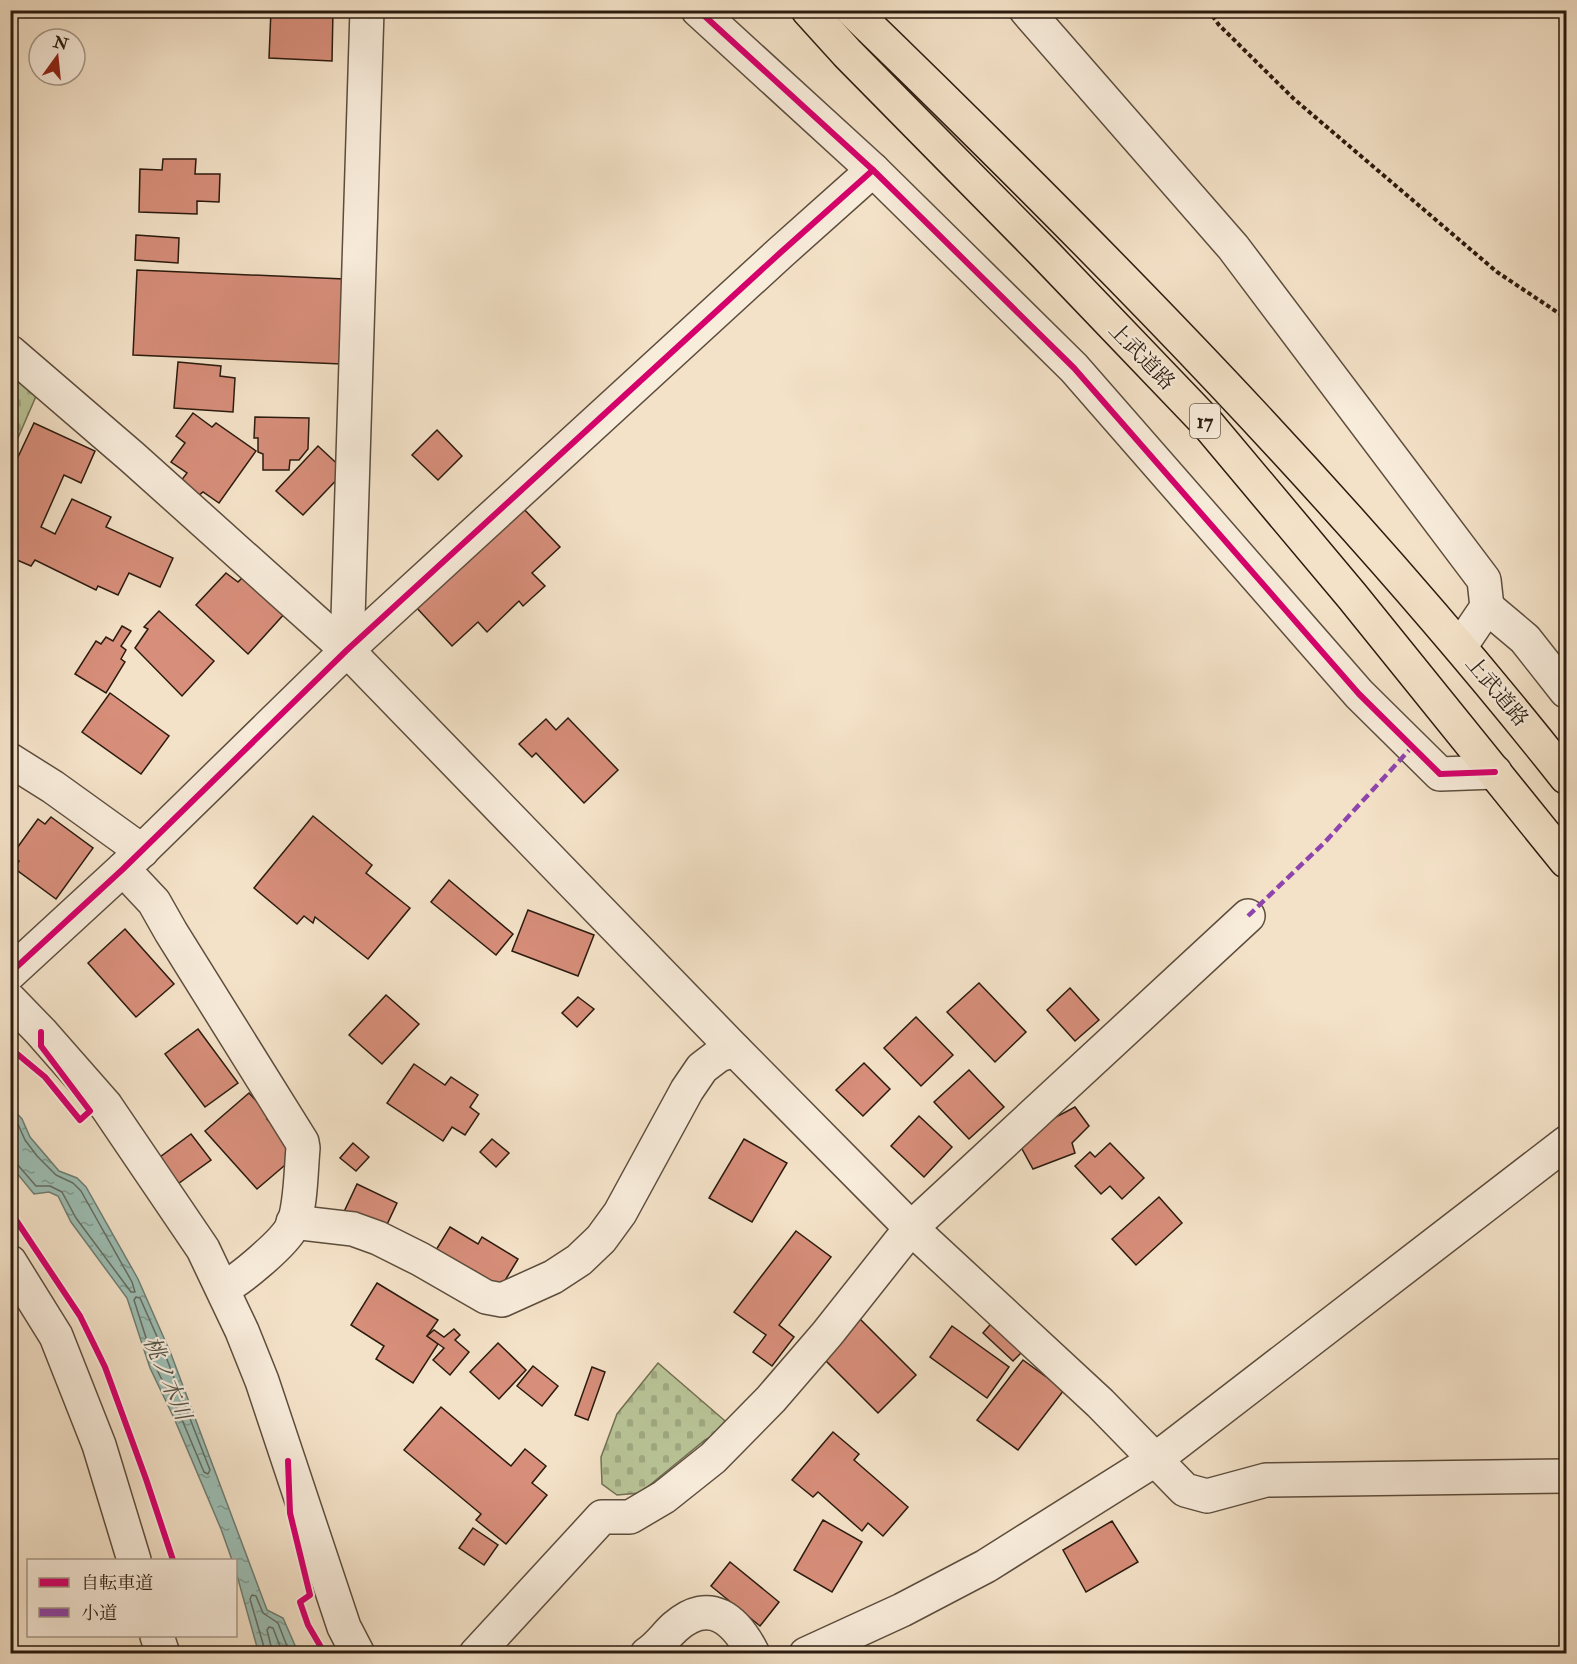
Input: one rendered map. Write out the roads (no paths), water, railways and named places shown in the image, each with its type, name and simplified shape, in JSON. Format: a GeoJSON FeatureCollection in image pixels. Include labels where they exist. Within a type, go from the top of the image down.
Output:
{"type":"FeatureCollection","features":[{"type":"Feature","properties":{"kind":"highway"},"geometry":{"type":"LineString","coordinates":[[797,10],[847,53]]}},
{"type":"Feature","properties":{"kind":"highway","name":"上武道路"},"geometry":{"type":"LineString","coordinates":[[808,10],[847,53],[1206,422],[1352,596],[1566,861]]}},
{"type":"Feature","properties":{"kind":"highway","name":"上武道路"},"geometry":{"type":"LineString","coordinates":[[861,17],[1150,306],[1311,477],[1460,647],[1566,777]]}},
{"type":"Feature","properties":{"kind":"street"},"geometry":{"type":"LineString","coordinates":[[347,650],[367,10]]}},
{"type":"Feature","properties":{"kind":"street"},"geometry":{"type":"LineString","coordinates":[[698,10],[873,170],[1074,368],[1359,694],[1440,774],[1495,772]]}},
{"type":"Feature","properties":{"kind":"street"},"geometry":{"type":"LineString","coordinates":[[1026,10],[1233,247],[1484,580],[1488,607],[1525,639],[1566,691]]}},
{"type":"Feature","properties":{"kind":"street"},"geometry":{"type":"LineString","coordinates":[[10,973],[132,860],[347,650],[873,170]]}},
{"type":"Feature","properties":{"kind":"street"},"geometry":{"type":"LineString","coordinates":[[10,352],[347,650],[911,1228],[1100,1403],[1185,1490],[1207,1496],[1270,1481],[1566,1476]]}},
{"type":"Feature","properties":{"kind":"street"},"geometry":{"type":"LineString","coordinates":[[1460,647],[1488,607]]}},
{"type":"Feature","properties":{"kind":"street"},"geometry":{"type":"LineString","coordinates":[[10,760],[53,787],[132,860],[171,932],[302,1142],[292,1227],[276,1245],[234,1283],[223,1288]]}},
{"type":"Feature","properties":{"kind":"street"},"geometry":{"type":"LineString","coordinates":[[476,1653],[602,1517],[630,1517],[664,1497],[713,1458],[771,1399],[827,1334],[911,1228],[1248,916]]}},
{"type":"Feature","properties":{"kind":"street"},"geometry":{"type":"LineString","coordinates":[[10,1000],[106,1106],[186,1223],[223,1288],[262,1382],[344,1627],[358,1653]]}},
{"type":"Feature","properties":{"kind":"street"},"geometry":{"type":"LineString","coordinates":[[293,1222],[353,1229],[378,1238],[486,1297],[502,1300],[553,1277],[579,1260],[601,1239],[620,1213],[687,1089],[702,1068],[719,1055],[735,1050]]}},
{"type":"Feature","properties":{"kind":"street"},"geometry":{"type":"LineString","coordinates":[[806,1653],[902,1610],[986,1566],[1156,1459],[1566,1143]]}},
{"type":"Feature","properties":{"kind":"street"},"geometry":{"type":"LineString","coordinates":[[10,1262],[56,1336],[99,1446],[134,1559]]}},
{"type":"Feature","properties":{"kind":"street"},"geometry":{"type":"LineString","coordinates":[[647,1653],[659,1645],[675,1627],[692,1616],[708,1612],[722,1616],[734,1624],[753,1653]]}},
{"type":"Feature","properties":{"kind":"street"},"geometry":{"type":"LineString","coordinates":[[158,1637],[163,1653]]}},
{"type":"Feature","properties":{"kind":"water","name":"桃ノ木川"},"geometry":{"type":"Polygon","coordinates":[[[11,1107],[22,1119],[30,1137],[59,1171],[77,1178],[86,1187],[138,1279],[171,1354],[267,1610],[283,1618],[297,1650],[295,1653],[261,1653],[257,1647],[237,1576],[237,1559],[232,1559],[174,1418],[150,1368],[127,1298],[71,1222],[58,1196],[49,1192],[34,1194],[11,1166],[11,1107]]]}}]}
